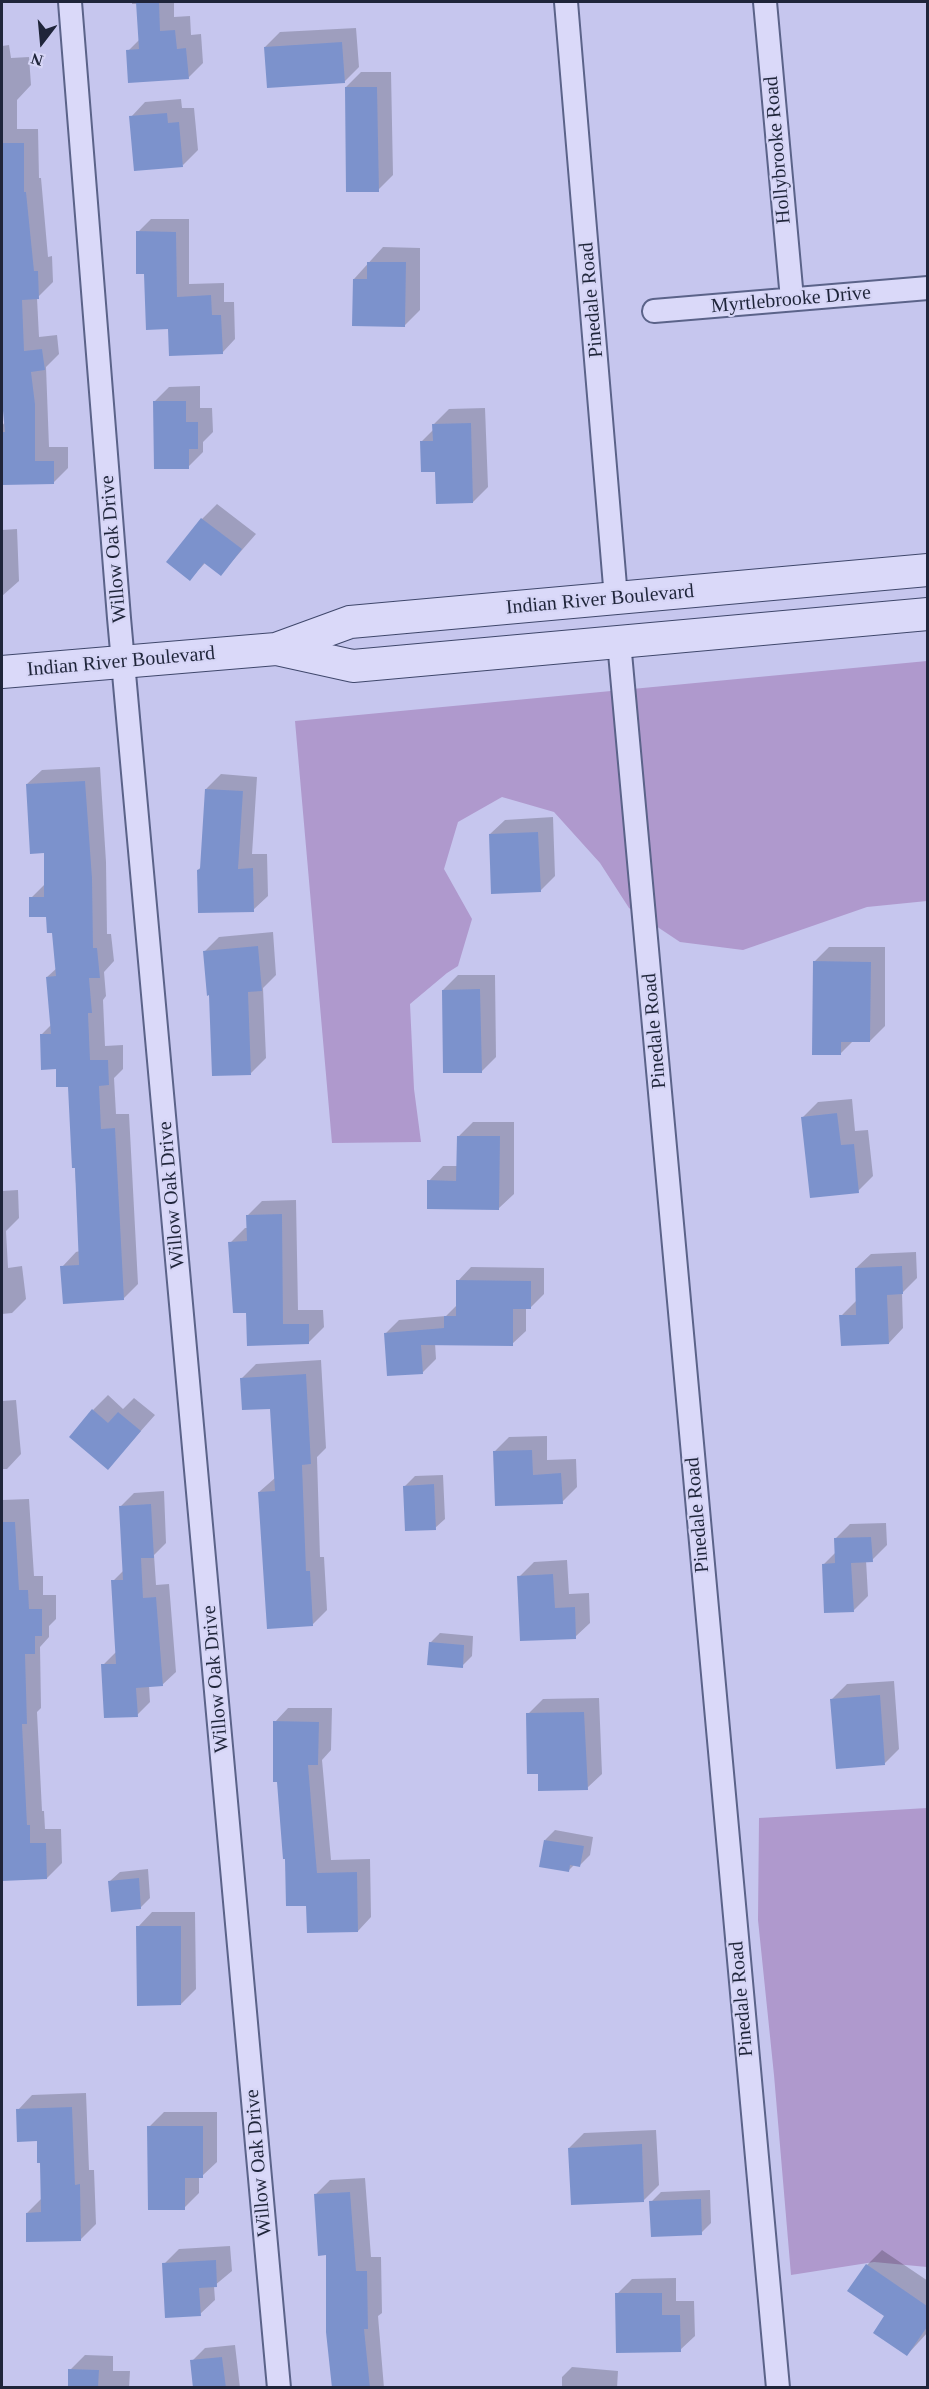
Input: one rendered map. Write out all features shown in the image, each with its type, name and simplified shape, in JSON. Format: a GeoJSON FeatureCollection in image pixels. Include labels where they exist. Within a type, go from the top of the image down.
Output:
{"type":"FeatureCollection","features":[{"type":"Feature","properties":{"kind":"main road","name":"Indian River Boulevard"},"geometry":{"type":"LineString","coordinates":[[2,672],[276,649],[350,622],[927,570]]}},
{"type":"Feature","properties":{"kind":"main road","name":"Indian River Boulevard"},"geometry":{"type":"LineString","coordinates":[[276,649],[353,666],[927,614]]}},
{"type":"Feature","properties":{"kind":"street","name":"Willow Oak Drive"},"geometry":{"type":"LineString","coordinates":[[70,2],[123,662],[279,2388]]}},
{"type":"Feature","properties":{"kind":"street","name":"Pinedale Road"},"geometry":{"type":"LineString","coordinates":[[566,2],[616,598]]}},
{"type":"Feature","properties":{"kind":"street","name":"Hollybrooke Road"},"geometry":{"type":"LineString","coordinates":[[765,2],[792,299]]}},
{"type":"Feature","properties":{"kind":"street","name":"Myrtlebrooke Drive"},"geometry":{"type":"LineString","coordinates":[[654,311],[927,288]]}},
{"type":"Feature","properties":{"kind":"street","name":"Pinedale Road"},"geometry":{"type":"LineString","coordinates":[[619,642],[778,2388]]}},
{"type":"Feature","properties":{"kind":"shaded area"},"geometry":{"type":"Polygon","coordinates":[[[927,661],[927,901],[867,907],[743,950],[680,942],[629,908],[600,863],[554,812],[502,797],[458,822],[444,869],[472,919],[458,966],[410,1004],[414,1089],[421,1142],[332,1143],[295,721],[927,661]]]}},
{"type":"Feature","properties":{"kind":"shaded area"},"geometry":{"type":"Polygon","coordinates":[[[927,1808],[927,2267],[874,2262],[791,2275],[758,1920],[759,1818],[927,1808]]]}},
{"type":"Feature","properties":{"kind":"building"},"geometry":{"type":"Polygon","coordinates":[[[136,2],[159,2],[160,31],[175,30],[177,49],[186,48],[189,79],[128,83],[126,50],[139,49],[136,2]]]}},
{"type":"Feature","properties":{"kind":"building"},"geometry":{"type":"Polygon","coordinates":[[[342,42],[345,83],[267,88],[264,47],[342,42]]]}},
{"type":"Feature","properties":{"kind":"building"},"geometry":{"type":"Polygon","coordinates":[[[345,87],[377,87],[379,192],[346,192],[345,87]]]}},
{"type":"Feature","properties":{"kind":"building"},"geometry":{"type":"Polygon","coordinates":[[[167,113],[168,123],[179,122],[183,167],[134,171],[129,116],[167,113]]]}},
{"type":"Feature","properties":{"kind":"building"},"geometry":{"type":"Polygon","coordinates":[[[2,143],[24,143],[24,192],[26,192],[34,271],[38,271],[39,299],[22,300],[24,351],[42,349],[45,370],[31,372],[35,404],[35,461],[54,461],[54,484],[2,485],[2,432],[5,432],[2,400],[2,143]]]}},
{"type":"Feature","properties":{"kind":"building"},"geometry":{"type":"Polygon","coordinates":[[[136,231],[176,232],[177,297],[211,295],[212,315],[221,315],[223,354],[169,356],[168,329],[146,330],[144,274],[136,274],[136,231]]]}},
{"type":"Feature","properties":{"kind":"building"},"geometry":{"type":"Polygon","coordinates":[[[367,262],[406,262],[405,327],[352,326],[353,279],[367,279],[367,262]]]}},
{"type":"Feature","properties":{"kind":"building"},"geometry":{"type":"Polygon","coordinates":[[[153,401],[186,401],[186,422],[198,422],[198,449],[189,449],[189,469],[154,469],[153,401]]]}},
{"type":"Feature","properties":{"kind":"building"},"geometry":{"type":"Polygon","coordinates":[[[471,423],[473,503],[436,504],[435,472],[421,472],[420,441],[433,441],[432,424],[471,423]]]}},
{"type":"Feature","properties":{"kind":"building"},"geometry":{"type":"Polygon","coordinates":[[[201,518],[242,549],[221,576],[204,563],[190,581],[166,562],[201,518]]]}},
{"type":"Feature","properties":{"kind":"building"},"geometry":{"type":"Polygon","coordinates":[[[85,781],[92,878],[93,948],[97,948],[100,978],[89,978],[92,1013],[88,1013],[90,1060],[108,1060],[109,1085],[99,1086],[101,1129],[115,1128],[124,1300],[63,1304],[60,1266],[79,1265],[75,1168],[72,1168],[68,1087],[56,1087],[56,1069],[41,1070],[40,1034],[51,1034],[46,977],[56,976],[52,933],[47,933],[46,917],[29,917],[29,897],[44,897],[44,853],[30,854],[26,784],[85,781]]]}},
{"type":"Feature","properties":{"kind":"building"},"geometry":{"type":"Polygon","coordinates":[[[205,789],[243,791],[238,869],[253,868],[254,912],[198,913],[197,870],[200,869],[205,789]]]}},
{"type":"Feature","properties":{"kind":"building"},"geometry":{"type":"Polygon","coordinates":[[[538,832],[541,892],[491,894],[489,834],[538,832]]]}},
{"type":"Feature","properties":{"kind":"building"},"geometry":{"type":"Polygon","coordinates":[[[258,946],[262,991],[248,992],[251,1075],[212,1076],[209,995],[207,996],[203,951],[258,946]]]}},
{"type":"Feature","properties":{"kind":"building"},"geometry":{"type":"Polygon","coordinates":[[[813,961],[871,962],[870,1042],[841,1042],[841,1055],[812,1055],[813,961]]]}},
{"type":"Feature","properties":{"kind":"building"},"geometry":{"type":"Polygon","coordinates":[[[480,989],[482,1073],[443,1073],[442,990],[480,989]]]}},
{"type":"Feature","properties":{"kind":"building"},"geometry":{"type":"Polygon","coordinates":[[[837,1113],[841,1145],[854,1144],[859,1193],[810,1198],[801,1117],[837,1113]]]}},
{"type":"Feature","properties":{"kind":"building"},"geometry":{"type":"Polygon","coordinates":[[[457,1136],[500,1136],[499,1210],[427,1209],[427,1180],[456,1181],[457,1136]]]}},
{"type":"Feature","properties":{"kind":"building"},"geometry":{"type":"Polygon","coordinates":[[[282,1214],[283,1324],[309,1324],[309,1344],[247,1346],[246,1313],[233,1313],[228,1242],[247,1241],[246,1215],[282,1214]]]}},
{"type":"Feature","properties":{"kind":"building"},"geometry":{"type":"Polygon","coordinates":[[[902,1266],[903,1294],[887,1295],[889,1344],[841,1346],[839,1315],[856,1315],[855,1268],[902,1266]]]}},
{"type":"Feature","properties":{"kind":"building"},"geometry":{"type":"Polygon","coordinates":[[[456,1280],[531,1281],[531,1309],[513,1309],[513,1346],[421,1345],[423,1374],[387,1376],[384,1333],[444,1328],[444,1316],[456,1316],[456,1280]]]}},
{"type":"Feature","properties":{"kind":"building"},"geometry":{"type":"Polygon","coordinates":[[[306,1374],[311,1464],[302,1465],[306,1571],[310,1571],[313,1626],[267,1629],[258,1492],[275,1491],[270,1409],[242,1410],[240,1378],[306,1374]]]}},
{"type":"Feature","properties":{"kind":"building"},"geometry":{"type":"Polygon","coordinates":[[[92,1409],[108,1423],[118,1412],[141,1431],[108,1470],[69,1437],[92,1409]]]}},
{"type":"Feature","properties":{"kind":"building"},"geometry":{"type":"Polygon","coordinates":[[[532,1450],[533,1475],[561,1473],[563,1504],[495,1506],[493,1451],[532,1450]]]}},
{"type":"Feature","properties":{"kind":"building"},"geometry":{"type":"Polygon","coordinates":[[[434,1484],[436,1530],[405,1531],[403,1486],[434,1484]]]}},
{"type":"Feature","properties":{"kind":"building"},"geometry":{"type":"Polygon","coordinates":[[[151,1504],[154,1558],[141,1558],[143,1598],[156,1597],[163,1686],[136,1688],[138,1717],[104,1718],[101,1664],[116,1664],[111,1580],[123,1580],[119,1506],[151,1504]]]}},
{"type":"Feature","properties":{"kind":"building"},"geometry":{"type":"Polygon","coordinates":[[[2,1522],[15,1522],[19,1590],[28,1590],[29,1609],[42,1609],[42,1636],[35,1636],[35,1654],[25,1654],[27,1724],[22,1724],[27,1825],[30,1825],[30,1843],[46,1843],[47,1879],[2,1881],[2,1522]]]}},
{"type":"Feature","properties":{"kind":"building"},"geometry":{"type":"Polygon","coordinates":[[[871,1537],[873,1562],[851,1563],[854,1612],[824,1613],[822,1564],[835,1563],[834,1538],[871,1537]]]}},
{"type":"Feature","properties":{"kind":"building"},"geometry":{"type":"Polygon","coordinates":[[[553,1574],[555,1608],[575,1607],[576,1639],[520,1641],[517,1576],[553,1574]]]}},
{"type":"Feature","properties":{"kind":"building"},"geometry":{"type":"Polygon","coordinates":[[[429,1642],[464,1645],[463,1668],[427,1665],[429,1642]]]}},
{"type":"Feature","properties":{"kind":"building"},"geometry":{"type":"Polygon","coordinates":[[[880,1695],[885,1765],[836,1769],[830,1699],[880,1695]]]}},
{"type":"Feature","properties":{"kind":"building"},"geometry":{"type":"Polygon","coordinates":[[[584,1712],[588,1790],[538,1791],[538,1774],[527,1774],[526,1713],[584,1712]]]}},
{"type":"Feature","properties":{"kind":"building"},"geometry":{"type":"Polygon","coordinates":[[[273,1721],[319,1722],[318,1765],[308,1765],[317,1873],[357,1872],[358,1932],[307,1933],[306,1906],[286,1906],[285,1859],[283,1859],[277,1782],[273,1782],[273,1721]]]}},
{"type":"Feature","properties":{"kind":"building"},"geometry":{"type":"Polygon","coordinates":[[[544,1840],[584,1846],[580,1867],[570,1865],[569,1872],[539,1867],[544,1840]]]}},
{"type":"Feature","properties":{"kind":"building"},"geometry":{"type":"Polygon","coordinates":[[[139,1878],[141,1909],[111,1912],[108,1881],[139,1878]]]}},
{"type":"Feature","properties":{"kind":"building"},"geometry":{"type":"Polygon","coordinates":[[[136,1926],[181,1926],[181,2005],[137,2006],[136,1926]]]}},
{"type":"Feature","properties":{"kind":"building"},"geometry":{"type":"Polygon","coordinates":[[[72,2107],[75,2185],[80,2184],[81,2241],[26,2242],[26,2213],[41,2212],[40,2163],[37,2163],[37,2141],[17,2142],[16,2109],[72,2107]]]}},
{"type":"Feature","properties":{"kind":"building"},"geometry":{"type":"Polygon","coordinates":[[[147,2126],[203,2126],[203,2178],[185,2178],[185,2210],[148,2210],[147,2126]]]}},
{"type":"Feature","properties":{"kind":"building"},"geometry":{"type":"Polygon","coordinates":[[[642,2144],[644,2202],[571,2205],[568,2148],[642,2144]]]}},
{"type":"Feature","properties":{"kind":"building"},"geometry":{"type":"Polygon","coordinates":[[[350,2192],[356,2271],[367,2271],[368,2329],[364,2329],[370,2388],[332,2388],[326,2332],[326,2255],[318,2256],[314,2194],[350,2192]]]}},
{"type":"Feature","properties":{"kind":"building"},"geometry":{"type":"Polygon","coordinates":[[[701,2199],[702,2235],[651,2237],[649,2201],[701,2199]]]}},
{"type":"Feature","properties":{"kind":"building"},"geometry":{"type":"Polygon","coordinates":[[[216,2260],[217,2287],[199,2288],[201,2316],[165,2318],[162,2263],[216,2260]]]}},
{"type":"Feature","properties":{"kind":"building"},"geometry":{"type":"Polygon","coordinates":[[[866,2264],[927,2306],[927,2327],[907,2356],[873,2333],[884,2316],[847,2291],[866,2264]]]}},
{"type":"Feature","properties":{"kind":"building"},"geometry":{"type":"Polygon","coordinates":[[[615,2293],[662,2293],[662,2315],[680,2315],[681,2352],[616,2353],[615,2293]]]}},
{"type":"Feature","properties":{"kind":"building"},"geometry":{"type":"Polygon","coordinates":[[[222,2357],[226,2388],[193,2388],[190,2360],[222,2357]]]}},
{"type":"Feature","properties":{"kind":"building"},"geometry":{"type":"Polygon","coordinates":[[[68,2369],[99,2370],[98,2388],[68,2388],[68,2369]]]}}]}
